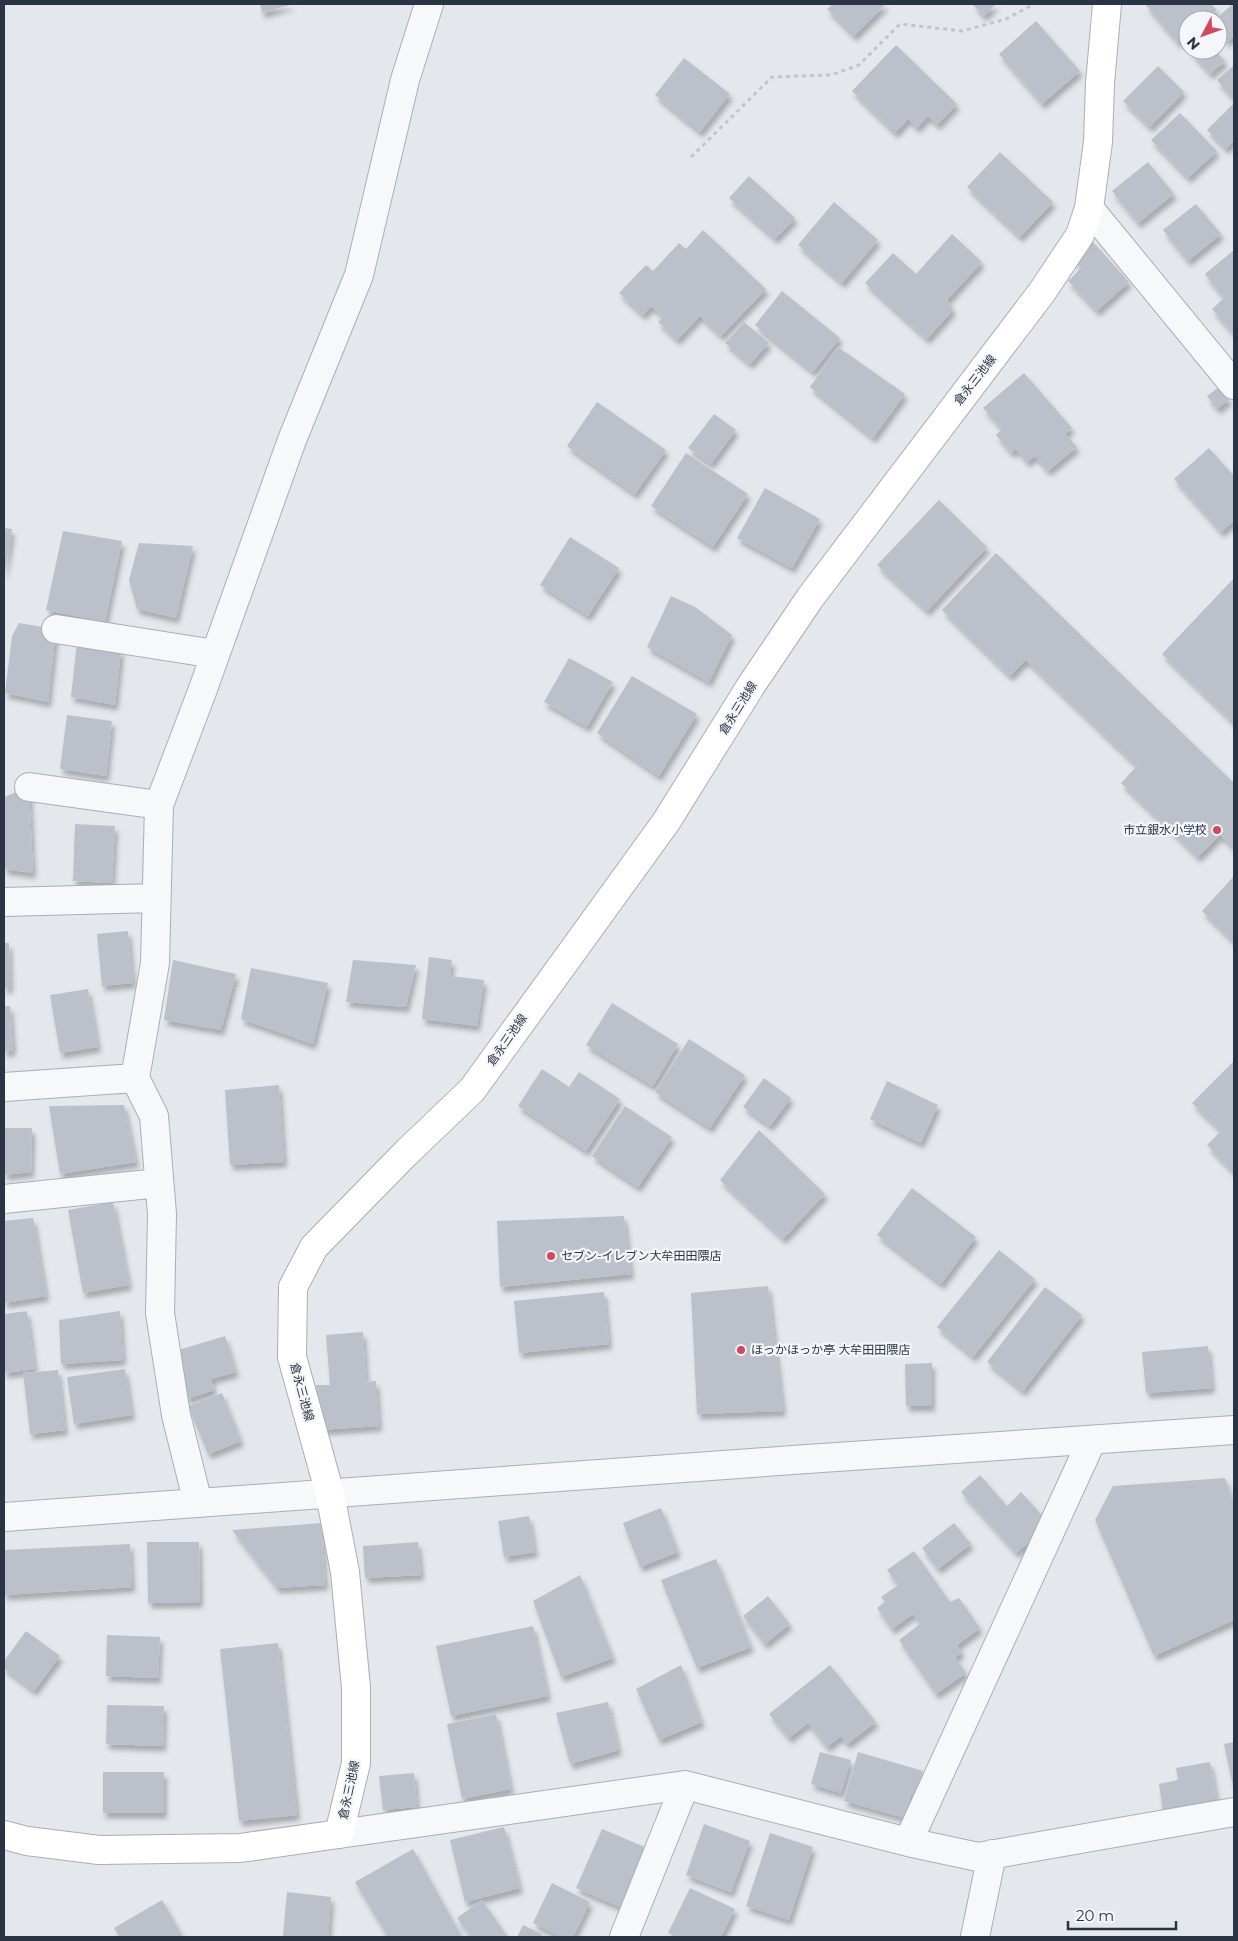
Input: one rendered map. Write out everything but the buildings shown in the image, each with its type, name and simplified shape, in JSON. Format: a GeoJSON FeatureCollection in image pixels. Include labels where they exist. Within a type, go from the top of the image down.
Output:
{"type":"FeatureCollection","features":[{"type":"Feature","properties":{"kind":"main road","name":"倉永三池線"},"geometry":{"type":"LineString","coordinates":[[4,1835],[99,1850],[240,1848],[339,1834],[356,1763],[356,1688],[345,1572],[330,1494],[292,1357],[293,1287],[314,1247],[406,1153],[472,1090],[666,822],[752,684],[810,598],[1042,292],[1080,235],[1089,208],[1098,142],[1100,83],[1107,4]]}},
{"type":"Feature","properties":{"kind":"street"},"geometry":{"type":"LineString","coordinates":[[198,1503],[176,1415],[160,1313],[162,1214],[154,1116],[136,1078],[156,963],[159,805],[292,440],[359,275],[404,80],[429,4]]}},
{"type":"Feature","properties":{"kind":"street"},"geometry":{"type":"LineString","coordinates":[[1089,208],[1234,385]]}},
{"type":"Feature","properties":{"kind":"street"},"geometry":{"type":"LineString","coordinates":[[56,629],[215,654]]}},
{"type":"Feature","properties":{"kind":"street"},"geometry":{"type":"LineString","coordinates":[[29,787],[159,805]]}},
{"type":"Feature","properties":{"kind":"street"},"geometry":{"type":"LineString","coordinates":[[4,902],[156,898]]}},
{"type":"Feature","properties":{"kind":"street"},"geometry":{"type":"LineString","coordinates":[[4,1087],[136,1078]]}},
{"type":"Feature","properties":{"kind":"street"},"geometry":{"type":"LineString","coordinates":[[4,1199],[159,1183]]}},
{"type":"Feature","properties":{"kind":"street"},"geometry":{"type":"LineString","coordinates":[[4,1517],[470,1482],[1234,1430]]}},
{"type":"Feature","properties":{"kind":"street"},"geometry":{"type":"LineString","coordinates":[[908,1842],[1092,1440]]}},
{"type":"Feature","properties":{"kind":"street"},"geometry":{"type":"LineString","coordinates":[[624,1937],[685,1785]]}},
{"type":"Feature","properties":{"kind":"street"},"geometry":{"type":"LineString","coordinates":[[339,1834],[685,1785],[908,1842],[978,1857],[1234,1812]]}},
{"type":"Feature","properties":{"kind":"street"},"geometry":{"type":"LineString","coordinates":[[975,1937],[992,1854]]}},
{"type":"Feature","properties":{"kind":"path"},"geometry":{"type":"LineString","coordinates":[[691,157],[772,77],[831,75],[859,65],[900,24],[962,31],[1006,19],[1034,4]]}},
{"type":"Feature","properties":{"kind":"place","name":"市立銀水小学校"},"geometry":{"type":"Point","coordinates":[1217,830]}},
{"type":"Feature","properties":{"kind":"place","name":"セブン-イレブン大牟田田隈店"},"geometry":{"type":"Point","coordinates":[551,1256]}},
{"type":"Feature","properties":{"kind":"place","name":"ほっかほっか亭 大牟田田隈店"},"geometry":{"type":"Point","coordinates":[741,1350]}}]}
